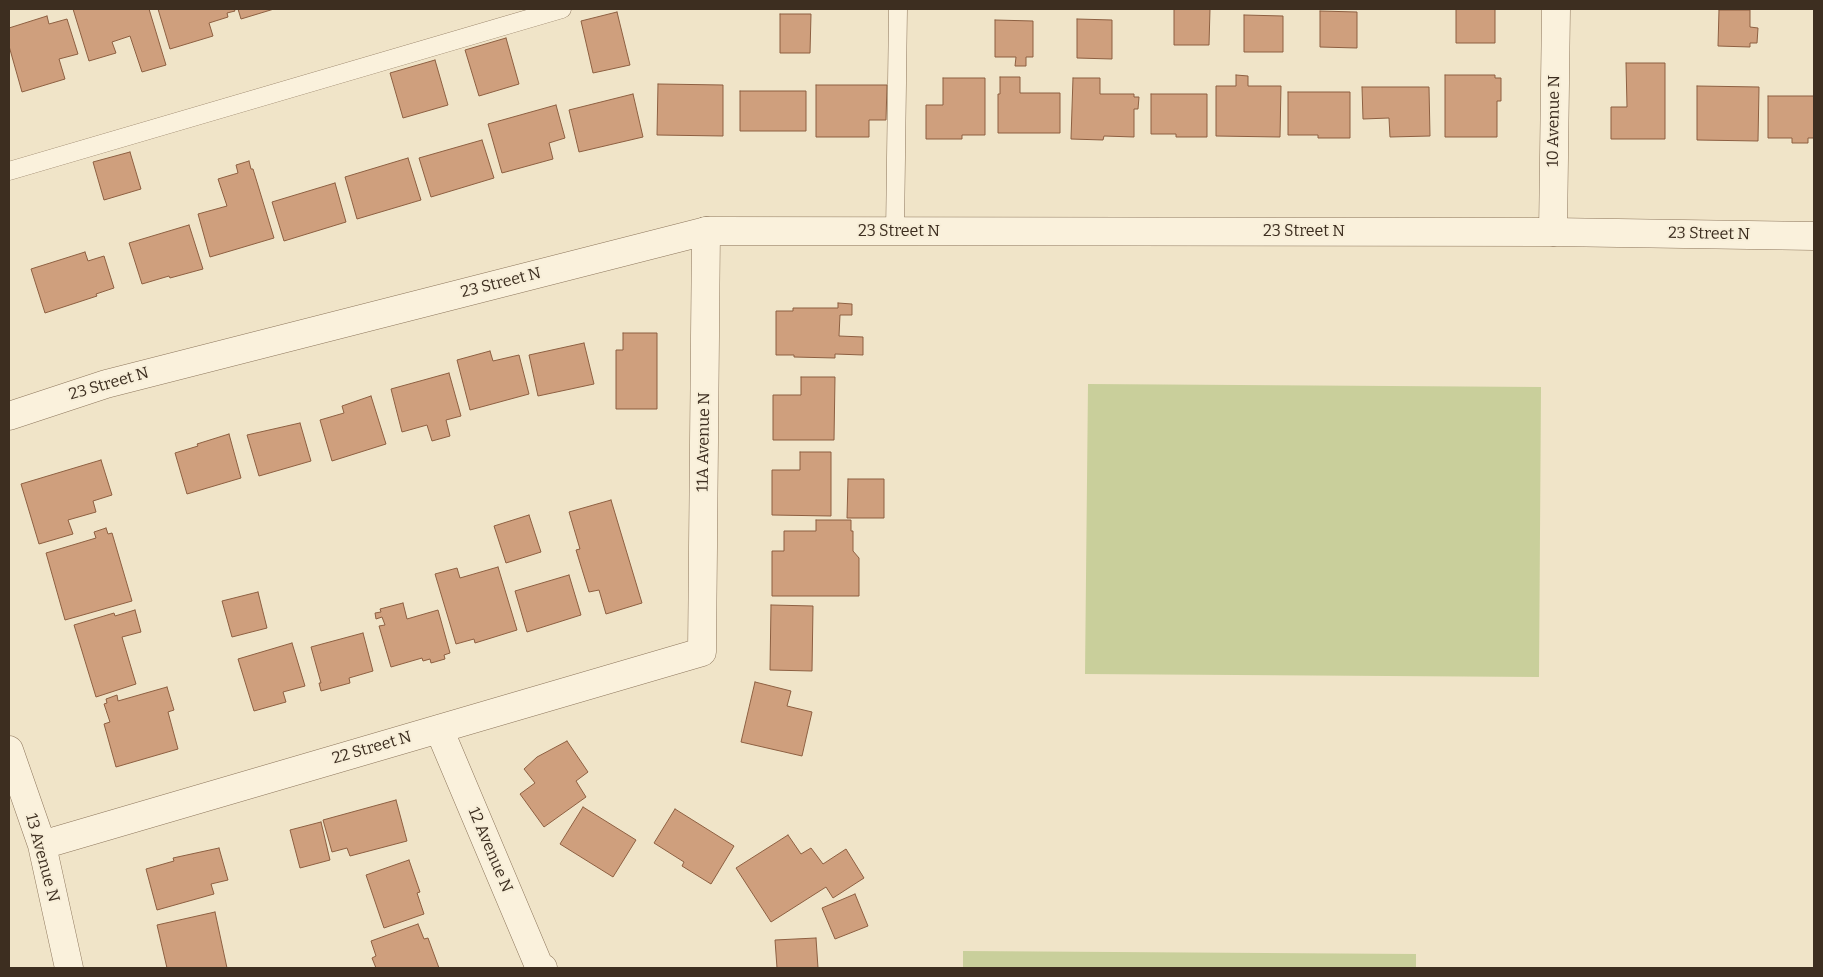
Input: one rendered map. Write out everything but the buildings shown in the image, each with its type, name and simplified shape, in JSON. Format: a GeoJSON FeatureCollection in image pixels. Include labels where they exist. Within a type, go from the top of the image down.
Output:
{"type":"FeatureCollection","features":[{"type":"Feature","properties":{"kind":"street","name":"10 Avenue N"},"geometry":{"type":"LineString","coordinates":[[1553,232],[1556,9]]}},
{"type":"Feature","properties":{"kind":"street","name":"23 Street N"},"geometry":{"type":"LineString","coordinates":[[9,416],[106,384],[706,231],[1553,232],[1814,236]]}},
{"type":"Feature","properties":{"kind":"street","name":"11A Avenue N"},"geometry":{"type":"LineString","coordinates":[[702,652],[706,231]]}},
{"type":"Feature","properties":{"kind":"street","name":"22 Street N"},"geometry":{"type":"LineString","coordinates":[[42,845],[702,652]]}},
{"type":"Feature","properties":{"kind":"street","name":"12 Avenue N"},"geometry":{"type":"LineString","coordinates":[[439,729],[538,966],[544,968]]}},
{"type":"Feature","properties":{"kind":"street","name":"13 Avenue N"},"geometry":{"type":"LineString","coordinates":[[9,750],[42,845],[69,968]]}},
{"type":"Feature","properties":{"kind":"lane"},"geometry":{"type":"LineString","coordinates":[[9,171],[562,9]]}},
{"type":"Feature","properties":{"kind":"lane"},"geometry":{"type":"LineString","coordinates":[[895,232],[898,9]]}},
{"type":"Feature","properties":{"kind":"green space"},"geometry":{"type":"Polygon","coordinates":[[[1088,384],[1541,387],[1539,677],[1085,674],[1088,384]]]}},
{"type":"Feature","properties":{"kind":"green space"},"geometry":{"type":"Polygon","coordinates":[[[963,951],[1416,954],[1416,968],[963,968],[963,951]]]}}]}
